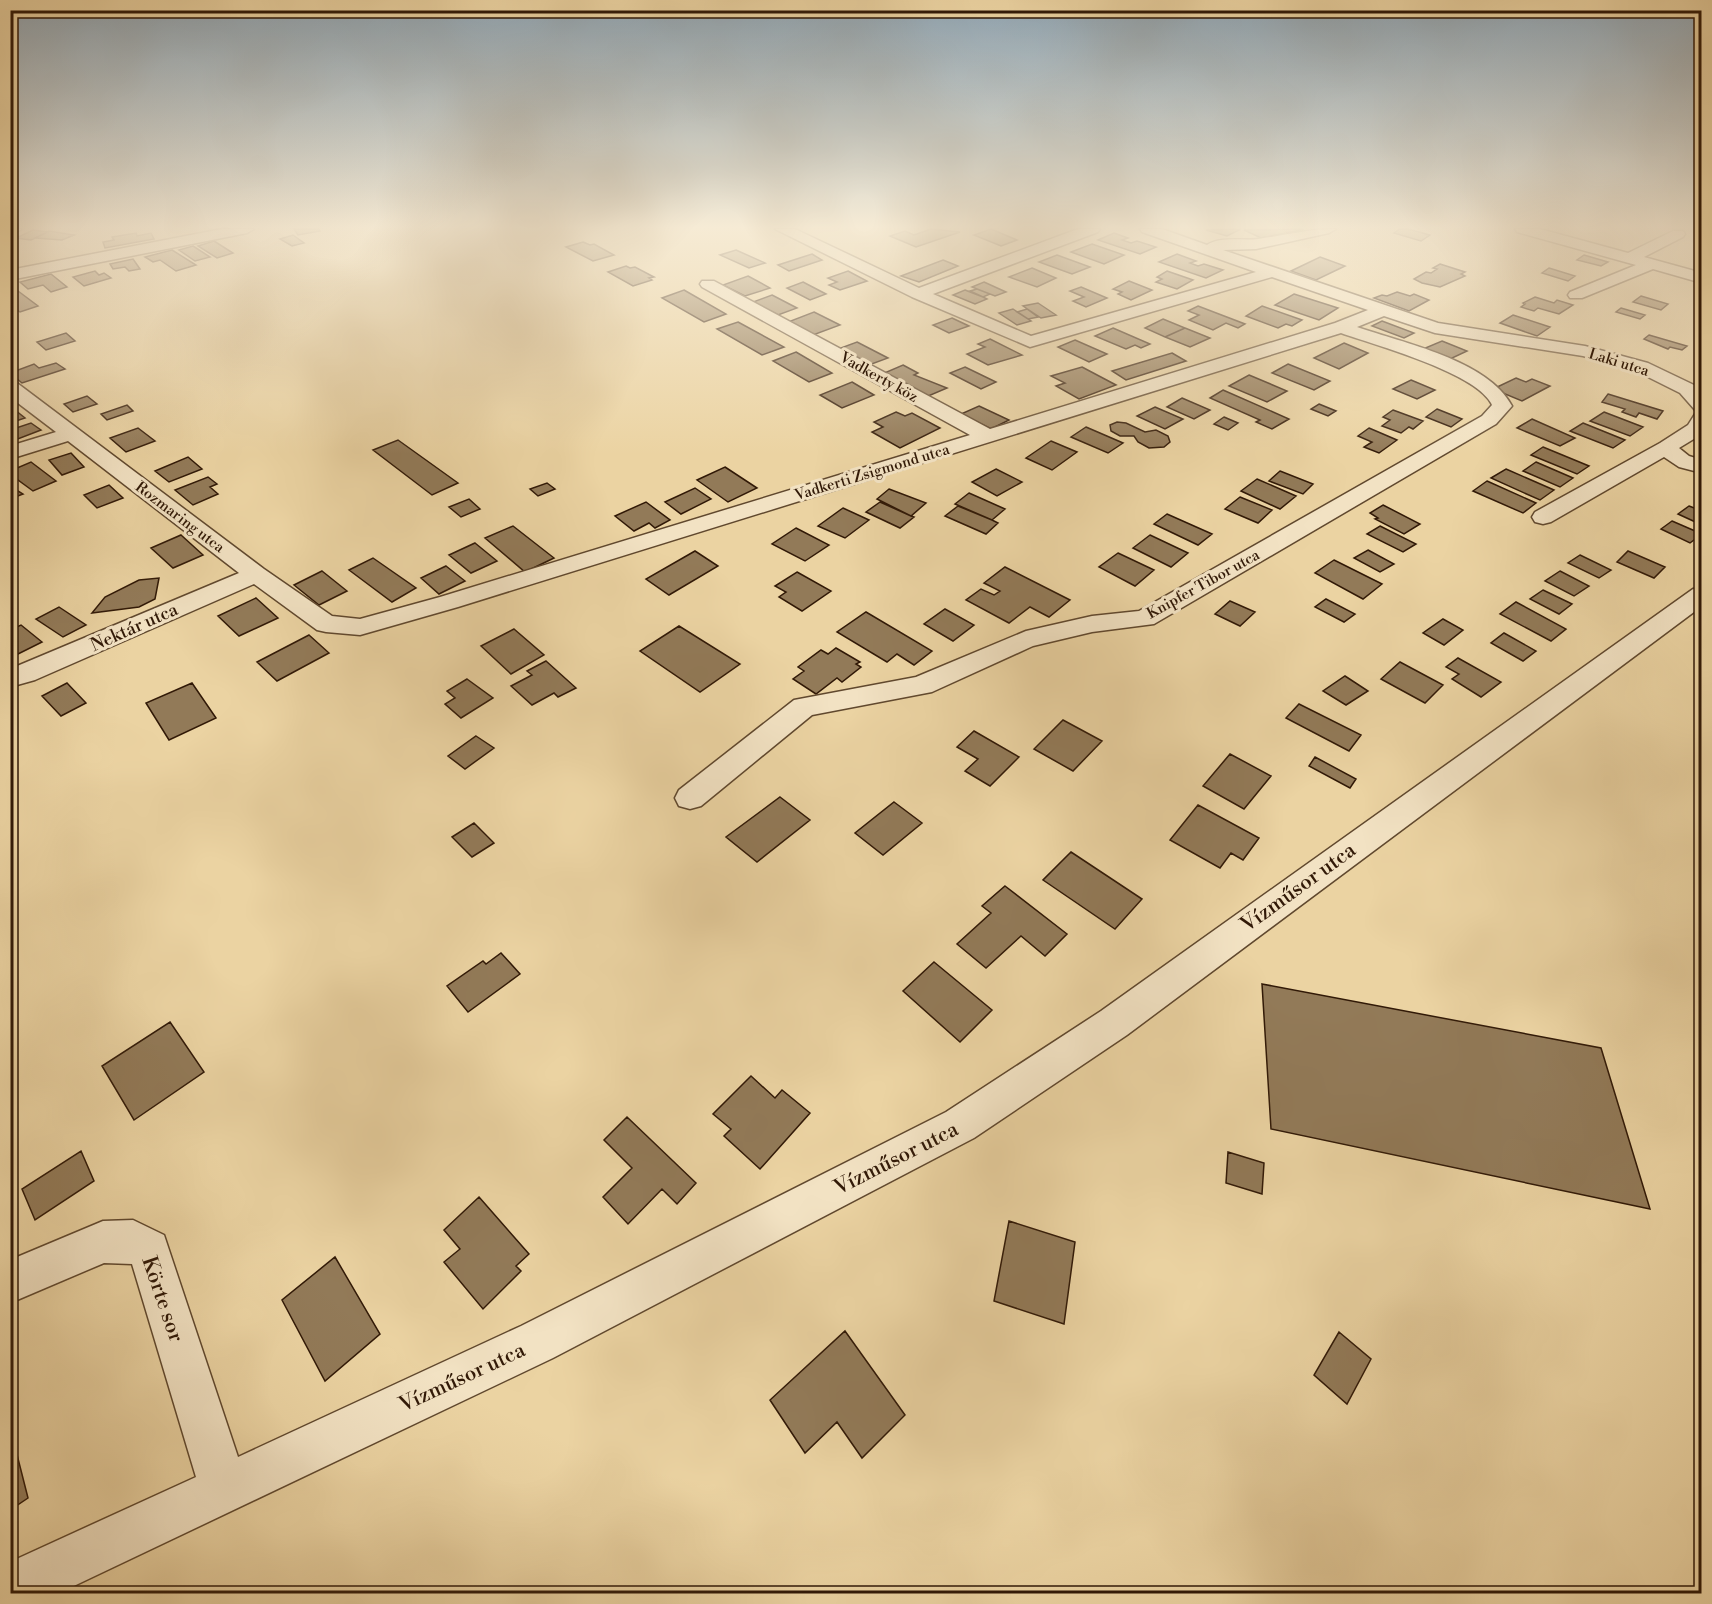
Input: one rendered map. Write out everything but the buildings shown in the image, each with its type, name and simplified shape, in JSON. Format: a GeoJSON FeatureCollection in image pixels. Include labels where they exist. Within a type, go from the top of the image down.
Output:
{"type":"FeatureCollection","features":[{"type":"Feature","properties":{"kind":"street","name":"Vadkerty köz"},"geometry":{"type":"LineString","coordinates":[[745,304],[988,436]]}},
{"type":"Feature","properties":{"kind":"street"},"geometry":{"type":"LineString","coordinates":[[941,304],[1030,342],[1160,304]]}},
{"type":"Feature","properties":{"kind":"street","name":"Laki utca"},"geometry":{"type":"LineString","coordinates":[[1360,304],[1435,328],[1585,351],[1642,367],[1687,389],[1701,406]]}},
{"type":"Feature","properties":{"kind":"street","name":"Vadkerti Zsigmond utca"},"geometry":{"type":"LineString","coordinates":[[360,627],[1341,327],[1381,311]]}},
{"type":"Feature","properties":{"kind":"street","name":"Knipfer Tibor utca"},"geometry":{"type":"LineString","coordinates":[[690,798],[804,707],[922,685],[1026,639],[1092,624],[1145,618],[1489,420],[1502,406],[1494,393],[1475,380],[1426,357],[1341,327]]}},
{"type":"Feature","properties":{"kind":"street","name":"Rozmaring utca"},"geometry":{"type":"LineString","coordinates":[[10,387],[256,574],[326,624],[360,627]]}},
{"type":"Feature","properties":{"kind":"street"},"geometry":{"type":"LineString","coordinates":[[1543,517],[1667,447],[1695,429],[1701,418]]}},
{"type":"Feature","properties":{"kind":"street"},"geometry":{"type":"LineString","coordinates":[[10,453],[70,434]]}},
{"type":"Feature","properties":{"kind":"street"},"geometry":{"type":"LineString","coordinates":[[1667,447],[1672,455],[1681,461],[1701,467]]}},
{"type":"Feature","properties":{"kind":"street","name":"Nektár utca"},"geometry":{"type":"LineString","coordinates":[[10,678],[26,674],[256,574]]}},
{"type":"Feature","properties":{"kind":"street","name":"Vízműsor utca"},"geometry":{"type":"LineString","coordinates":[[10,1589],[537,1342],[960,1125],[1114,1023],[1701,594]]}},
{"type":"Feature","properties":{"kind":"street","name":"Körte sor"},"geometry":{"type":"LineString","coordinates":[[10,1282],[104,1242],[133,1241],[149,1250],[224,1489]]}}]}
